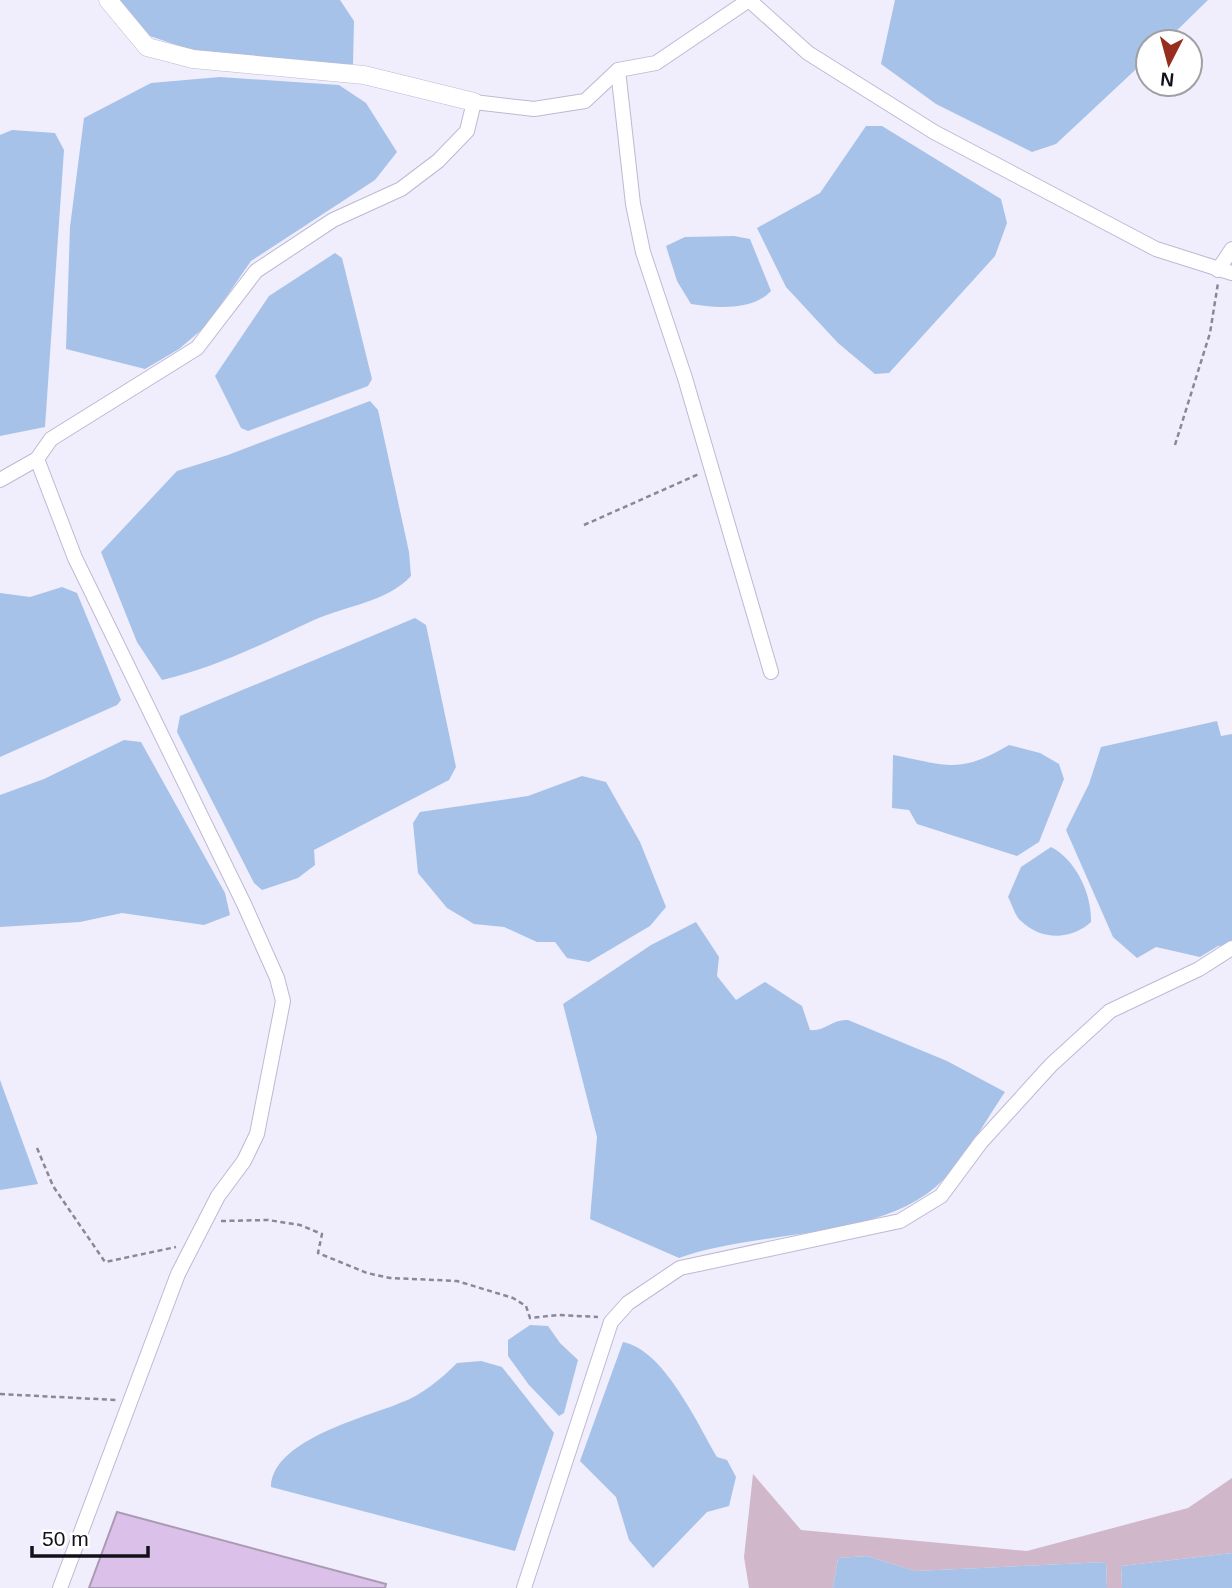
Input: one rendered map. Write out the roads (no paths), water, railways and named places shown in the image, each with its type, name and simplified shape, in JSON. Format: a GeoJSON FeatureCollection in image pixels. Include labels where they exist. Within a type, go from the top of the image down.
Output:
{"type":"FeatureCollection","features":[{"type":"Feature","properties":{"kind":"street"},"geometry":{"type":"LineString","coordinates":[[108,0],[146,47],[192,60],[364,75],[474,102],[534,109],[585,101],[618,70],[656,63],[749,0],[808,53],[934,132],[1156,249],[1225,271],[1232,248]]}},
{"type":"Feature","properties":{"kind":"street"},"geometry":{"type":"LineString","coordinates":[[618,70],[633,204],[643,251],[771,672]]}},
{"type":"Feature","properties":{"kind":"street"},"geometry":{"type":"LineString","coordinates":[[0,480],[37,459],[51,439],[197,348],[256,271],[333,220],[401,188],[438,161],[467,131],[474,102]]}},
{"type":"Feature","properties":{"kind":"street"},"geometry":{"type":"LineString","coordinates":[[37,459],[75,558],[244,904],[277,978],[283,1001],[257,1134],[244,1161],[206,1217],[193,1244],[130,1401],[60,1588]]}},
{"type":"Feature","properties":{"kind":"street"},"geometry":{"type":"LineString","coordinates":[[524,1588],[611,1322],[628,1303],[680,1268],[900,1221],[941,1196],[981,1142],[1051,1065],[1110,1011],[1199,969],[1232,948]]}},
{"type":"Feature","properties":{"kind":"water"},"geometry":{"type":"Polygon","coordinates":[[[115,0],[340,0],[354,21],[353,64],[334,65],[191,50],[147,35],[115,0]]]}},
{"type":"Feature","properties":{"kind":"water"},"geometry":{"type":"Polygon","coordinates":[[[895,0],[1208,0],[1179,28],[1134,28],[1134,71],[1056,144],[1032,152],[936,104],[881,64],[895,0]]]}},
{"type":"Feature","properties":{"kind":"water"},"geometry":{"type":"Polygon","coordinates":[[[220,77],[339,85],[366,103],[397,152],[375,180],[251,261],[206,326],[179,349],[145,369],[66,349],[70,227],[84,118],[151,83],[220,77]]]}},
{"type":"Feature","properties":{"kind":"water"},"geometry":{"type":"Polygon","coordinates":[[[866,126],[882,126],[1001,199],[1007,223],[995,256],[889,373],[875,374],[838,343],[786,287],[757,228],[820,193],[866,126]]]}},
{"type":"Feature","properties":{"kind":"water"},"geometry":{"type":"Polygon","coordinates":[[[12,130],[55,133],[64,150],[45,427],[0,436],[0,135],[12,130]]]}},
{"type":"Feature","properties":{"kind":"water"},"geometry":{"type":"Polygon","coordinates":[[[734,236],[750,239],[771,291],[744,305],[722,307],[691,304],[677,281],[666,246],[685,237],[734,236]]]}},
{"type":"Feature","properties":{"kind":"water"},"geometry":{"type":"Polygon","coordinates":[[[335,253],[342,258],[372,379],[368,386],[248,431],[241,428],[215,376],[269,296],[335,253]]]}},
{"type":"Feature","properties":{"kind":"water"},"geometry":{"type":"Polygon","coordinates":[[[370,401],[378,410],[409,552],[411,576],[378,598],[326,615],[220,662],[162,680],[137,642],[101,552],[177,471],[228,455],[370,401]]]}},
{"type":"Feature","properties":{"kind":"water"},"geometry":{"type":"Polygon","coordinates":[[[62,587],[77,593],[121,700],[117,705],[0,757],[0,593],[30,597],[62,587]]]}},
{"type":"Feature","properties":{"kind":"water"},"geometry":{"type":"Polygon","coordinates":[[[415,618],[426,625],[456,767],[449,780],[314,850],[315,865],[298,878],[262,890],[254,883],[177,732],[180,716],[415,618]]]}},
{"type":"Feature","properties":{"kind":"water"},"geometry":{"type":"Polygon","coordinates":[[[1217,721],[1221,736],[1232,734],[1232,945],[1218,946],[1200,957],[1156,947],[1137,958],[1113,937],[1066,830],[1089,784],[1101,747],[1217,721]]]}},
{"type":"Feature","properties":{"kind":"water"},"geometry":{"type":"Polygon","coordinates":[[[124,740],[141,742],[225,893],[230,915],[204,925],[122,913],[80,922],[0,927],[0,795],[44,779],[124,740]]]}},
{"type":"Feature","properties":{"kind":"water"},"geometry":{"type":"Polygon","coordinates":[[[1009,745],[1040,753],[1059,764],[1064,779],[1039,842],[1017,856],[917,824],[909,810],[892,808],[893,755],[940,764],[964,764],[977,761],[1009,745]]]}},
{"type":"Feature","properties":{"kind":"water"},"geometry":{"type":"Polygon","coordinates":[[[582,776],[606,782],[640,842],[666,907],[650,926],[589,962],[567,958],[555,942],[537,942],[504,927],[474,924],[447,908],[418,873],[413,823],[420,812],[528,796],[582,776]]]}},
{"type":"Feature","properties":{"kind":"water"},"geometry":{"type":"Polygon","coordinates":[[[1051,847],[1075,869],[1085,889],[1091,911],[1091,922],[1066,935],[1047,935],[1029,928],[1017,916],[1008,897],[1021,867],[1051,847]]]}},
{"type":"Feature","properties":{"kind":"water"},"geometry":{"type":"Polygon","coordinates":[[[696,922],[719,957],[717,976],[736,1000],[765,982],[802,1006],[810,1030],[848,1020],[947,1061],[1005,1092],[968,1150],[943,1180],[918,1200],[888,1214],[854,1224],[745,1242],[679,1258],[590,1219],[597,1137],[563,1004],[651,945],[696,922]]]}},
{"type":"Feature","properties":{"kind":"water"},"geometry":{"type":"Polygon","coordinates":[[[0,1080],[38,1184],[0,1190],[0,1080]]]}},
{"type":"Feature","properties":{"kind":"water"},"geometry":{"type":"Polygon","coordinates":[[[530,1325],[548,1326],[560,1343],[578,1360],[564,1413],[559,1416],[529,1385],[508,1356],[508,1340],[530,1325]]]}},
{"type":"Feature","properties":{"kind":"water"},"geometry":{"type":"Polygon","coordinates":[[[623,1342],[638,1348],[665,1373],[678,1390],[717,1457],[727,1460],[736,1477],[729,1506],[707,1512],[653,1568],[629,1540],[616,1497],[580,1461],[623,1342]]]}},
{"type":"Feature","properties":{"kind":"water"},"geometry":{"type":"Polygon","coordinates":[[[481,1361],[502,1367],[554,1433],[515,1551],[271,1487],[275,1471],[287,1456],[303,1444],[322,1433],[416,1396],[438,1381],[457,1363],[481,1361]]]}},
{"type":"Feature","properties":{"kind":"water"},"geometry":{"type":"Polygon","coordinates":[[[1232,1553],[1232,1588],[1122,1588],[1121,1566],[1232,1553]]]}},
{"type":"Feature","properties":{"kind":"water"},"geometry":{"type":"Polygon","coordinates":[[[867,1556],[915,1571],[1106,1562],[1107,1588],[833,1588],[838,1558],[867,1556]]]}}]}
